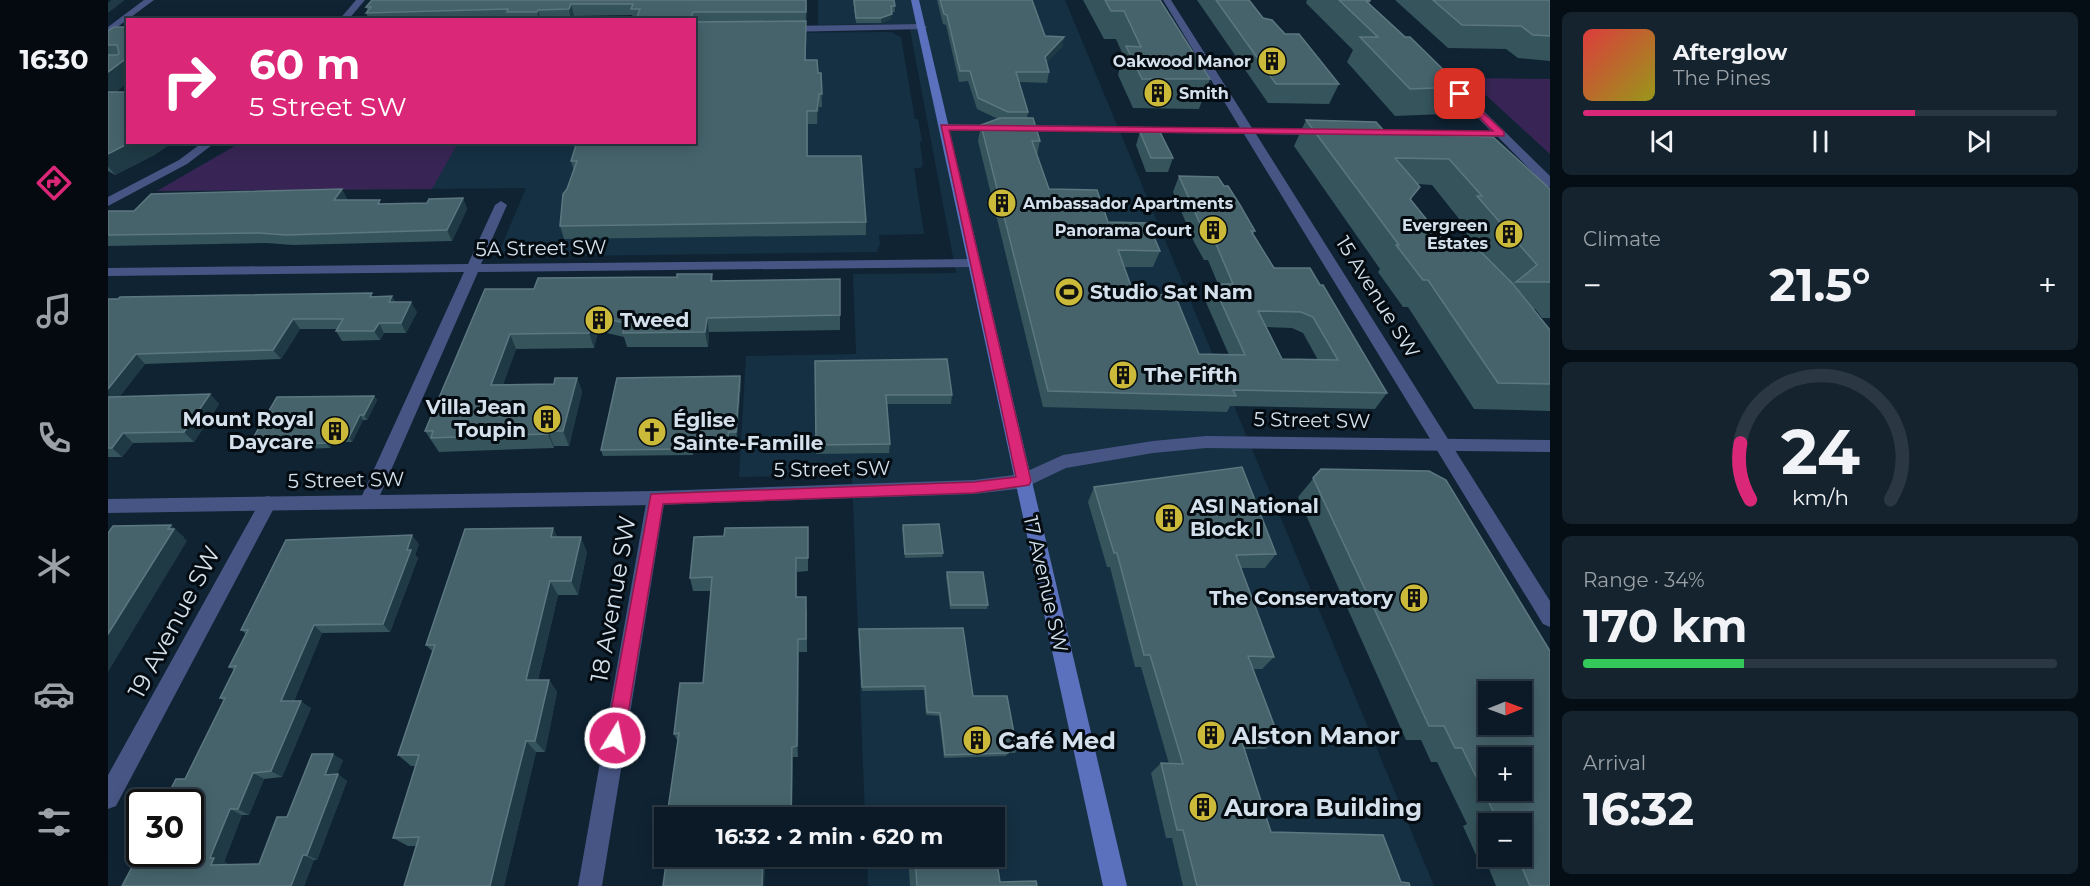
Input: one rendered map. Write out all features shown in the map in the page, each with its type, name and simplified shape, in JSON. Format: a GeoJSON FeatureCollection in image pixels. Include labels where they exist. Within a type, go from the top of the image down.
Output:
{"type":"FeatureCollection","features":[{"type":"Feature","properties":{"kind":"main road","name":"17 Avenue SW"},"geometry":{"type":"LineString","coordinates":[[915,0],[1115,886]]}},
{"type":"Feature","properties":{"kind":"street"},"geometry":{"type":"LineString","coordinates":[[126,18],[150,0]]}},
{"type":"Feature","properties":{"kind":"street"},"geometry":{"type":"LineString","coordinates":[[345,18],[361,0]]}},
{"type":"Feature","properties":{"kind":"street","name":"15 Avenue SW"},"geometry":{"type":"LineString","coordinates":[[1167,0],[1550,618]]}},
{"type":"Feature","properties":{"kind":"street"},"geometry":{"type":"LineString","coordinates":[[108,32],[126,18]]}},
{"type":"Feature","properties":{"kind":"street"},"geometry":{"type":"LineString","coordinates":[[771,29],[922,27]]}},
{"type":"Feature","properties":{"kind":"street"},"geometry":{"type":"LineString","coordinates":[[1432,66],[1550,183]]}},
{"type":"Feature","properties":{"kind":"street"},"geometry":{"type":"LineString","coordinates":[[944,127],[1332,132]]}},
{"type":"Feature","properties":{"kind":"street"},"geometry":{"type":"LineString","coordinates":[[1354,132],[1501,134]]}},
{"type":"Feature","properties":{"kind":"street"},"geometry":{"type":"LineString","coordinates":[[108,202],[183,162],[209,144]]}},
{"type":"Feature","properties":{"kind":"street"},"geometry":{"type":"LineString","coordinates":[[368,502],[501,205]]}},
{"type":"Feature","properties":{"kind":"street","name":"5A Street SW"},"geometry":{"type":"LineString","coordinates":[[108,272],[974,262]]}},
{"type":"Feature","properties":{"kind":"street","name":"5 Street SW"},"geometry":{"type":"LineString","coordinates":[[108,506],[656,498],[974,487],[1024,481],[1063,462],[1153,447],[1196,443],[1550,446]]}},
{"type":"Feature","properties":{"kind":"street","name":"18 Avenue SW"},"geometry":{"type":"LineString","coordinates":[[590,886],[656,498]]}},
{"type":"Feature","properties":{"kind":"street","name":"19 Avenue SW"},"geometry":{"type":"LineString","coordinates":[[108,798],[268,503]]}},
{"type":"Feature","properties":{"kind":"shaded area"},"geometry":{"type":"Polygon","coordinates":[[[818,0],[1065,0],[1434,886],[868,886],[867,867],[1005,867],[1005,807],[865,807],[852,475],[739,477],[746,356],[856,354],[853,274],[956,273],[909,24],[818,25],[818,0]]]}},
{"type":"Feature","properties":{"kind":"shaded area"},"geometry":{"type":"Polygon","coordinates":[[[891,32],[901,37],[915,119],[918,119],[922,141],[920,142],[923,165],[921,168],[914,168],[924,234],[879,235],[880,244],[877,252],[497,257],[526,188],[157,191],[238,144],[696,144],[696,138],[754,33],[891,32]]]}},
{"type":"Feature","properties":{"kind":"shaded area"},"geometry":{"type":"Polygon","coordinates":[[[1467,78],[1550,79],[1550,154],[1467,78]]]}},
{"type":"Feature","properties":{"kind":"shaded area"},"geometry":{"type":"Polygon","coordinates":[[[238,144],[457,144],[432,189],[157,191],[238,144]]]}},
{"type":"Feature","properties":{"kind":"building"},"geometry":{"type":"Polygon","coordinates":[[[372,0],[806,0],[806,12],[693,12],[691,18],[637,18],[640,9],[631,9],[633,4],[571,4],[569,9],[538,10],[537,12],[507,12],[508,9],[366,13],[371,7],[366,7],[372,0]]]}},
{"type":"Feature","properties":{"kind":"building"},"geometry":{"type":"Polygon","coordinates":[[[854,0],[894,0],[895,6],[891,6],[892,14],[881,18],[856,18],[854,0]]]}},
{"type":"Feature","properties":{"kind":"building"},"geometry":{"type":"Polygon","coordinates":[[[940,0],[1032,0],[1045,36],[1064,37],[1045,57],[1049,72],[1016,72],[1028,112],[1008,112],[978,98],[970,71],[960,71],[947,15],[944,14],[940,0]]]}},
{"type":"Feature","properties":{"kind":"building"},"geometry":{"type":"Polygon","coordinates":[[[1105,0],[1160,0],[1210,79],[1142,79],[1126,46],[1141,47],[1124,11],[1111,11],[1105,0]]]}},
{"type":"Feature","properties":{"kind":"building"},"geometry":{"type":"Polygon","coordinates":[[[1216,0],[1249,0],[1263,18],[1272,20],[1285,34],[1299,34],[1339,84],[1276,84],[1216,0]]]}},
{"type":"Feature","properties":{"kind":"building"},"geometry":{"type":"Polygon","coordinates":[[[1339,0],[1370,0],[1366,1],[1405,37],[1410,37],[1461,87],[1410,89],[1360,37],[1378,37],[1339,0]]]}},
{"type":"Feature","properties":{"kind":"building"},"geometry":{"type":"Polygon","coordinates":[[[1433,0],[1550,0],[1550,36],[1533,35],[1521,26],[1462,25],[1433,0]]]}},
{"type":"Feature","properties":{"kind":"building"},"geometry":{"type":"Polygon","coordinates":[[[806,21],[805,60],[817,60],[818,73],[821,73],[822,94],[819,94],[817,111],[807,111],[807,156],[861,156],[866,222],[560,226],[563,194],[577,161],[571,161],[576,144],[696,144],[696,22],[806,21]]]}},
{"type":"Feature","properties":{"kind":"building"},"geometry":{"type":"Polygon","coordinates":[[[114,27],[126,27],[126,58],[108,72],[108,55],[119,53],[117,45],[108,45],[108,31],[114,27]]]}},
{"type":"Feature","properties":{"kind":"building"},"geometry":{"type":"Polygon","coordinates":[[[108,92],[126,92],[127,144],[108,154],[108,92]]]}},
{"type":"Feature","properties":{"kind":"building"},"geometry":{"type":"Polygon","coordinates":[[[1000,118],[1033,118],[1040,141],[1032,141],[1049,189],[1097,190],[1108,222],[1148,223],[1160,251],[1118,250],[1134,294],[1175,295],[1199,354],[1245,355],[1213,284],[1233,284],[1216,244],[1211,244],[1201,226],[1179,176],[1218,177],[1224,186],[1228,186],[1240,205],[1255,231],[1251,231],[1274,268],[1310,268],[1320,285],[1323,285],[1387,393],[1233,390],[1236,396],[1048,391],[981,125],[1000,118]],[[1258,311],[1282,359],[1338,360],[1313,317],[1301,312],[1258,311]]]}},
{"type":"Feature","properties":{"kind":"building"},"geometry":{"type":"Polygon","coordinates":[[[1306,120],[1376,122],[1386,133],[1493,137],[1550,189],[1550,282],[1516,282],[1537,265],[1477,196],[1482,196],[1449,159],[1395,158],[1420,187],[1410,199],[1448,246],[1476,247],[1513,284],[1550,330],[1550,384],[1498,383],[1428,280],[1423,280],[1396,245],[1399,245],[1306,120]]]}},
{"type":"Feature","properties":{"kind":"building"},"geometry":{"type":"Polygon","coordinates":[[[1140,132],[1160,132],[1173,158],[1151,158],[1140,132]]]}},
{"type":"Feature","properties":{"kind":"building"},"geometry":{"type":"Polygon","coordinates":[[[342,189],[334,200],[380,200],[378,204],[427,203],[429,199],[463,198],[447,230],[286,235],[259,233],[108,235],[108,211],[134,211],[151,194],[342,189]]]}},
{"type":"Feature","properties":{"kind":"building"},"geometry":{"type":"Polygon","coordinates":[[[677,274],[712,274],[711,281],[840,279],[840,315],[707,318],[705,332],[623,333],[625,323],[594,316],[589,333],[510,334],[491,385],[554,384],[555,378],[577,378],[563,431],[548,431],[548,434],[431,438],[433,431],[425,431],[485,289],[534,289],[538,278],[677,277],[677,274]]]}},
{"type":"Feature","properties":{"kind":"building"},"geometry":{"type":"Polygon","coordinates":[[[372,293],[370,297],[392,296],[389,302],[411,302],[401,323],[379,323],[374,331],[336,331],[343,319],[293,319],[273,350],[136,354],[108,389],[108,299],[372,293]]]}},
{"type":"Feature","properties":{"kind":"building"},"geometry":{"type":"Polygon","coordinates":[[[947,359],[952,395],[886,395],[890,444],[816,445],[815,361],[947,359]]]}},
{"type":"Feature","properties":{"kind":"building","name":"Église Sainte-Famille"},"geometry":{"type":"Polygon","coordinates":[[[740,376],[736,432],[729,432],[727,440],[693,441],[692,449],[601,450],[617,378],[740,376]]]}},
{"type":"Feature","properties":{"kind":"building"},"geometry":{"type":"Polygon","coordinates":[[[210,394],[184,432],[123,433],[112,448],[108,448],[108,397],[210,394]]]}},
{"type":"Feature","properties":{"kind":"building"},"geometry":{"type":"Polygon","coordinates":[[[374,396],[364,415],[360,415],[349,437],[330,437],[326,443],[300,444],[303,438],[253,438],[277,397],[374,396]]]}},
{"type":"Feature","properties":{"kind":"building"},"geometry":{"type":"Polygon","coordinates":[[[1242,467],[1276,554],[1236,555],[1274,657],[1248,656],[1279,738],[1241,739],[1271,832],[1383,835],[1401,882],[1409,883],[1410,886],[1197,886],[1183,830],[1177,830],[1161,763],[1183,764],[1150,655],[1144,655],[1117,553],[1114,553],[1094,487],[1242,467]]]}},
{"type":"Feature","properties":{"kind":"building","name":"The Conservatory"},"geometry":{"type":"Polygon","coordinates":[[[1321,469],[1429,471],[1446,480],[1550,651],[1550,886],[1530,886],[1522,867],[1532,867],[1532,813],[1494,813],[1488,801],[1532,801],[1532,747],[1478,747],[1478,780],[1462,748],[1455,748],[1444,726],[1429,726],[1313,478],[1321,469]]]}},
{"type":"Feature","properties":{"kind":"building"},"geometry":{"type":"Polygon","coordinates":[[[939,524],[943,553],[905,554],[903,525],[939,524]]]}},
{"type":"Feature","properties":{"kind":"building"},"geometry":{"type":"Polygon","coordinates":[[[171,525],[168,529],[174,529],[108,634],[108,533],[113,526],[171,525]]]}},
{"type":"Feature","properties":{"kind":"building"},"geometry":{"type":"Polygon","coordinates":[[[808,527],[808,558],[796,558],[796,597],[806,597],[806,639],[798,639],[797,746],[792,747],[791,807],[668,807],[679,733],[674,734],[680,683],[703,683],[712,577],[690,578],[694,537],[724,536],[725,528],[808,527]]]}},
{"type":"Feature","properties":{"kind":"building"},"geometry":{"type":"Polygon","coordinates":[[[553,528],[551,537],[581,537],[571,581],[550,581],[526,680],[549,680],[535,741],[526,741],[490,886],[404,886],[419,837],[393,838],[419,755],[398,755],[435,645],[426,645],[465,529],[553,528]]]}},
{"type":"Feature","properties":{"kind":"building"},"geometry":{"type":"Polygon","coordinates":[[[412,535],[407,550],[411,550],[383,624],[314,625],[281,701],[301,701],[271,771],[253,773],[238,809],[230,809],[210,858],[214,858],[211,865],[259,864],[277,817],[287,817],[312,754],[333,754],[325,775],[338,774],[307,855],[303,855],[291,886],[122,886],[132,867],[204,867],[204,789],[171,789],[176,779],[185,779],[225,698],[220,698],[236,666],[229,667],[248,630],[241,630],[286,540],[412,535]]]}},
{"type":"Feature","properties":{"kind":"building"},"geometry":{"type":"Polygon","coordinates":[[[947,572],[983,572],[988,605],[951,605],[947,572]]]}},
{"type":"Feature","properties":{"kind":"building"},"geometry":{"type":"Polygon","coordinates":[[[963,628],[973,696],[1007,696],[1017,749],[1009,750],[1008,753],[945,755],[940,713],[927,712],[925,686],[862,687],[859,629],[963,628]]]}},
{"type":"Feature","properties":{"kind":"building"},"geometry":{"type":"Polygon","coordinates":[[[666,867],[763,867],[762,886],[663,886],[666,867]]]}},
{"type":"Feature","properties":{"kind":"building"},"geometry":{"type":"Polygon","coordinates":[[[916,867],[998,867],[1000,882],[1036,881],[1037,886],[917,886],[916,867]]]}},
{"type":"Feature","properties":{"kind":"place","name":"Oakwood Manor"},"geometry":{"type":"Point","coordinates":[1272,61]}},
{"type":"Feature","properties":{"kind":"place","name":"Smith"},"geometry":{"type":"Point","coordinates":[1158,93]}},
{"type":"Feature","properties":{"kind":"place","name":"Ambassador Apartments"},"geometry":{"type":"Point","coordinates":[1002,203]}},
{"type":"Feature","properties":{"kind":"place","name":"Panorama Court"},"geometry":{"type":"Point","coordinates":[1213,230]}},
{"type":"Feature","properties":{"kind":"place","name":"Evergreen Estates"},"geometry":{"type":"Point","coordinates":[1509,234]}},
{"type":"Feature","properties":{"kind":"place","name":"Studio Sat Nam"},"geometry":{"type":"Point","coordinates":[1069,292]}},
{"type":"Feature","properties":{"kind":"place","name":"Tweed"},"geometry":{"type":"Point","coordinates":[599,320]}},
{"type":"Feature","properties":{"kind":"place","name":"The Fifth"},"geometry":{"type":"Point","coordinates":[1123,375]}},
{"type":"Feature","properties":{"kind":"place","name":"Villa Jean Toupin"},"geometry":{"type":"Point","coordinates":[547,419]}},
{"type":"Feature","properties":{"kind":"place","name":"Mount Royal Daycare"},"geometry":{"type":"Point","coordinates":[335,431]}},
{"type":"Feature","properties":{"kind":"place","name":"Église Sainte-Famille"},"geometry":{"type":"Point","coordinates":[652,432]}},
{"type":"Feature","properties":{"kind":"place","name":"ASI National Block I"},"geometry":{"type":"Point","coordinates":[1169,518]}},
{"type":"Feature","properties":{"kind":"place","name":"The Conservatory"},"geometry":{"type":"Point","coordinates":[1414,598]}},
{"type":"Feature","properties":{"kind":"place","name":"Alston Manor"},"geometry":{"type":"Point","coordinates":[1211,735]}},
{"type":"Feature","properties":{"kind":"place","name":"Café Med"},"geometry":{"type":"Point","coordinates":[977,740]}},
{"type":"Feature","properties":{"kind":"place","name":"Aurora Building"},"geometry":{"type":"Point","coordinates":[1203,807]}},
{"type":"Feature","properties":{"kind":"route"},"geometry":{"type":"LineString","coordinates":[[615,738],[656,498],[985,487],[1024,481],[944,127],[1501,134],[1460,94]]}}]}
